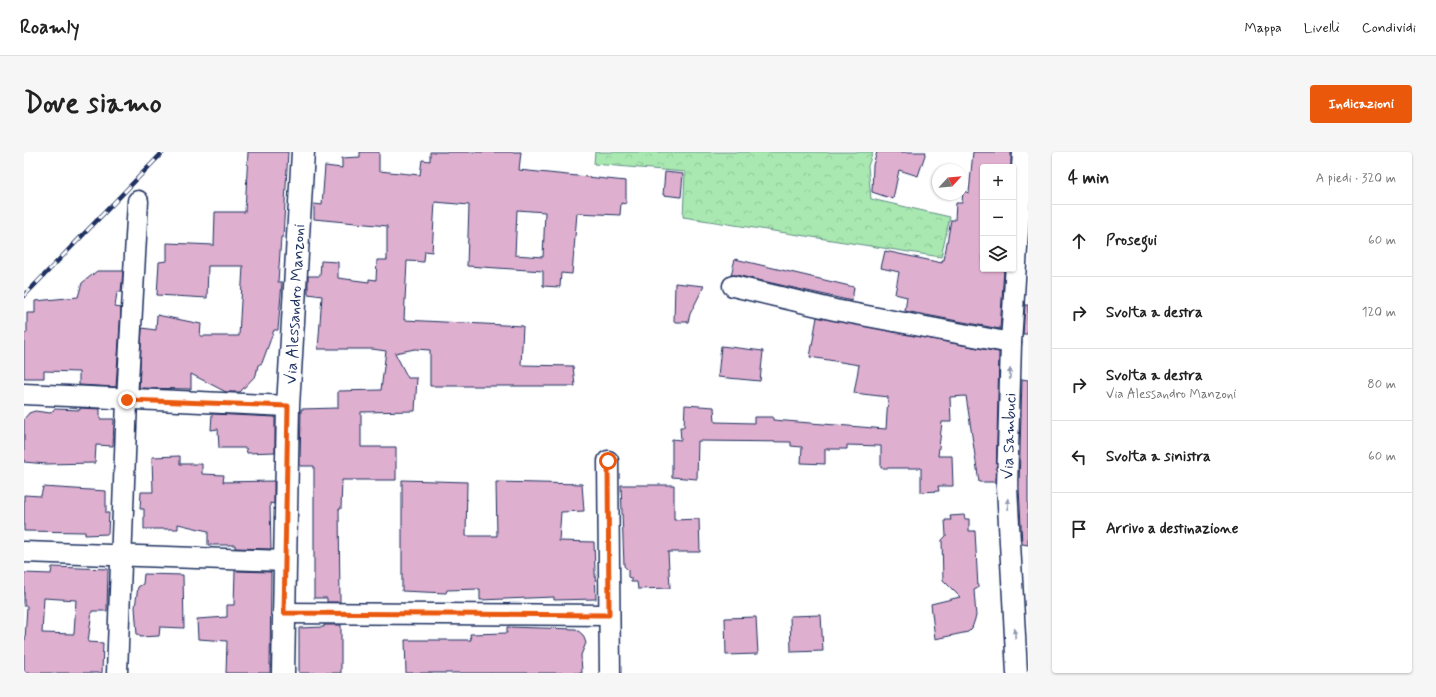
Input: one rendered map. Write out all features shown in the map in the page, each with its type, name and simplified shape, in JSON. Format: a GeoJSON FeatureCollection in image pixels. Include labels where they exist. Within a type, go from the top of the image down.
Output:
{"type":"FeatureCollection","features":[{"type":"Feature","properties":{"kind":"main road","name":"Via Alessandro Manzoni"},"geometry":{"type":"LineString","coordinates":[[283,673],[288,406],[303,152]]}},
{"type":"Feature","properties":{"kind":"street","name":"Via Sambuci"},"geometry":{"type":"LineString","coordinates":[[1017,673],[1007,487],[1011,343],[1023,152]]}},
{"type":"Feature","properties":{"kind":"street"},"geometry":{"type":"LineString","coordinates":[[117,673],[127,400],[138,201]]}},
{"type":"Feature","properties":{"kind":"street"},"geometry":{"type":"LineString","coordinates":[[733,286],[835,310],[1011,343]]}},
{"type":"Feature","properties":{"kind":"street"},"geometry":{"type":"LineString","coordinates":[[24,394],[127,400],[288,406]]}},
{"type":"Feature","properties":{"kind":"street"},"geometry":{"type":"LineString","coordinates":[[608,461],[610,673]]}},
{"type":"Feature","properties":{"kind":"street"},"geometry":{"type":"LineString","coordinates":[[24,552],[285,561]]}},
{"type":"Feature","properties":{"kind":"street"},"geometry":{"type":"LineString","coordinates":[[284,613],[609,615]]}},
{"type":"Feature","properties":{"kind":"green space"},"geometry":{"type":"Polygon","coordinates":[[[595,152],[873,152],[868,166],[871,199],[950,217],[941,257],[683,217],[685,172],[594,164],[595,152]]]}},
{"type":"Feature","properties":{"kind":"building"},"geometry":{"type":"Polygon","coordinates":[[[248,152],[288,152],[283,237],[281,237],[278,282],[282,282],[278,330],[274,330],[262,363],[258,365],[256,375],[240,392],[226,392],[191,374],[191,389],[139,388],[142,328],[156,330],[157,315],[201,324],[200,336],[239,336],[243,266],[208,266],[207,298],[157,295],[159,262],[167,261],[167,243],[214,245],[215,212],[245,212],[248,152]]]}},
{"type":"Feature","properties":{"kind":"building"},"geometry":{"type":"Polygon","coordinates":[[[360,152],[379,152],[379,171],[420,175],[422,160],[430,161],[430,152],[521,152],[519,170],[626,181],[626,204],[621,203],[620,215],[577,213],[572,274],[561,273],[560,287],[543,286],[543,271],[467,266],[469,205],[435,202],[432,252],[425,251],[424,262],[407,261],[404,320],[523,326],[521,365],[573,366],[575,386],[430,386],[430,350],[415,349],[395,353],[408,378],[417,378],[415,411],[361,412],[361,447],[396,447],[396,480],[342,480],[341,509],[339,509],[340,602],[327,602],[327,598],[314,598],[314,466],[300,466],[301,409],[338,408],[338,391],[381,390],[386,351],[372,349],[318,349],[322,296],[308,294],[308,276],[320,276],[321,261],[338,262],[338,278],[369,282],[369,279],[376,280],[377,260],[387,260],[387,226],[314,219],[314,204],[322,205],[325,166],[342,168],[342,158],[360,157],[360,152]],[[517,210],[515,255],[543,257],[545,212],[517,210]]]}},
{"type":"Feature","properties":{"kind":"building"},"geometry":{"type":"Polygon","coordinates":[[[877,152],[926,152],[918,176],[899,170],[893,199],[872,192],[873,165],[877,152]]]}},
{"type":"Feature","properties":{"kind":"building"},"geometry":{"type":"Polygon","coordinates":[[[973,152],[1011,152],[1011,164],[980,164],[980,272],[1004,272],[1000,329],[905,311],[907,297],[895,294],[899,272],[881,268],[885,251],[942,263],[942,260],[944,260],[951,220],[955,220],[956,203],[962,203],[962,200],[968,200],[973,152]]]}},
{"type":"Feature","properties":{"kind":"building"},"geometry":{"type":"Polygon","coordinates":[[[665,172],[683,174],[681,197],[663,195],[665,172]]]}},
{"type":"Feature","properties":{"kind":"building"},"geometry":{"type":"Polygon","coordinates":[[[735,259],[854,287],[852,301],[731,275],[735,259]]]}},
{"type":"Feature","properties":{"kind":"building"},"geometry":{"type":"Polygon","coordinates":[[[97,271],[123,271],[121,292],[117,292],[115,307],[121,308],[116,387],[79,385],[79,372],[44,371],[44,378],[24,378],[24,333],[27,333],[27,313],[35,313],[35,301],[78,297],[82,283],[97,271]]]}},
{"type":"Feature","properties":{"kind":"building"},"geometry":{"type":"Polygon","coordinates":[[[675,283],[704,286],[690,314],[688,322],[674,322],[675,283]]]}},
{"type":"Feature","properties":{"kind":"building"},"geometry":{"type":"Polygon","coordinates":[[[1025,305],[1028,305],[1028,334],[1023,334],[1025,305]]]}},
{"type":"Feature","properties":{"kind":"building"},"geometry":{"type":"Polygon","coordinates":[[[817,317],[999,352],[996,482],[979,482],[966,396],[950,397],[951,422],[942,422],[938,456],[952,456],[953,486],[938,486],[939,491],[921,492],[921,468],[881,468],[881,446],[847,445],[847,449],[825,449],[825,464],[801,463],[802,447],[791,446],[791,442],[698,441],[697,479],[672,477],[672,439],[681,440],[680,427],[684,427],[685,405],[714,407],[715,422],[754,423],[754,417],[773,417],[773,420],[886,429],[888,397],[854,393],[859,365],[810,357],[817,317]]]}},
{"type":"Feature","properties":{"kind":"building"},"geometry":{"type":"Polygon","coordinates":[[[721,346],[763,351],[760,381],[718,377],[721,346]]]}},
{"type":"Feature","properties":{"kind":"building"},"geometry":{"type":"Polygon","coordinates":[[[1022,379],[1028,380],[1028,545],[1022,544],[1019,487],[1022,379]]]}},
{"type":"Feature","properties":{"kind":"building"},"geometry":{"type":"Polygon","coordinates":[[[80,408],[100,409],[100,419],[114,419],[113,446],[96,445],[95,463],[46,464],[24,462],[24,419],[29,413],[35,411],[50,413],[55,409],[80,410],[80,408]]]}},
{"type":"Feature","properties":{"kind":"building"},"geometry":{"type":"Polygon","coordinates":[[[212,414],[275,417],[275,452],[247,453],[246,448],[219,448],[218,429],[211,430],[212,414]]]}},
{"type":"Feature","properties":{"kind":"building"},"geometry":{"type":"Polygon","coordinates":[[[180,456],[180,464],[202,464],[202,474],[224,475],[223,482],[274,481],[274,504],[270,503],[271,549],[235,548],[235,545],[208,545],[208,531],[178,524],[178,529],[144,529],[144,509],[140,509],[141,492],[153,492],[152,457],[180,456]]]}},
{"type":"Feature","properties":{"kind":"building"},"geometry":{"type":"Polygon","coordinates":[[[402,480],[467,482],[466,536],[497,536],[496,482],[582,484],[584,511],[561,512],[559,541],[594,542],[596,599],[554,600],[554,597],[480,600],[480,589],[447,590],[446,593],[402,591],[402,480]]]}},
{"type":"Feature","properties":{"kind":"building"},"geometry":{"type":"Polygon","coordinates":[[[621,485],[674,485],[674,520],[699,519],[700,552],[668,552],[670,588],[638,589],[637,582],[631,582],[631,578],[628,577],[628,570],[624,566],[621,485]]]}},
{"type":"Feature","properties":{"kind":"building"},"geometry":{"type":"Polygon","coordinates":[[[43,487],[106,491],[106,513],[109,513],[108,534],[85,535],[85,532],[24,531],[24,495],[41,496],[43,487]]]}},
{"type":"Feature","properties":{"kind":"building"},"geometry":{"type":"Polygon","coordinates":[[[964,515],[965,519],[969,519],[969,531],[975,531],[978,588],[974,590],[976,616],[972,628],[968,632],[935,639],[931,604],[960,597],[943,580],[942,540],[946,536],[945,520],[951,520],[950,516],[964,515]]]}},
{"type":"Feature","properties":{"kind":"building"},"geometry":{"type":"Polygon","coordinates":[[[52,567],[108,569],[107,611],[92,611],[88,642],[103,643],[102,673],[24,673],[24,640],[27,606],[24,606],[24,573],[51,574],[52,567]],[[44,598],[42,633],[74,634],[76,600],[44,598]]]}},
{"type":"Feature","properties":{"kind":"building"},"geometry":{"type":"Polygon","coordinates":[[[235,571],[271,572],[270,673],[226,673],[227,641],[198,639],[197,619],[227,617],[227,605],[234,605],[235,571]]]}},
{"type":"Feature","properties":{"kind":"building"},"geometry":{"type":"Polygon","coordinates":[[[144,574],[183,575],[184,628],[160,627],[159,636],[140,637],[140,635],[137,635],[135,607],[138,587],[143,584],[144,574]]]}},
{"type":"Feature","properties":{"kind":"building"},"geometry":{"type":"Polygon","coordinates":[[[821,615],[823,651],[791,652],[790,616],[821,615]]]}},
{"type":"Feature","properties":{"kind":"building"},"geometry":{"type":"Polygon","coordinates":[[[756,617],[758,654],[726,655],[725,618],[756,617]]]}},
{"type":"Feature","properties":{"kind":"building"},"geometry":{"type":"Polygon","coordinates":[[[324,625],[341,625],[341,673],[299,673],[299,628],[324,627],[324,625]]]}},
{"type":"Feature","properties":{"kind":"building"},"geometry":{"type":"Polygon","coordinates":[[[507,627],[576,629],[583,635],[586,643],[581,655],[582,673],[406,673],[405,640],[471,640],[470,634],[507,633],[507,627]]]}},
{"type":"Feature","properties":{"kind":"railway"},"geometry":{"type":"LineString","coordinates":[[24,296],[163,152]]}},
{"type":"Feature","properties":{"kind":"route"},"geometry":{"type":"LineString","coordinates":[[127,400],[288,406],[284,613],[609,615],[608,461]]}}]}
